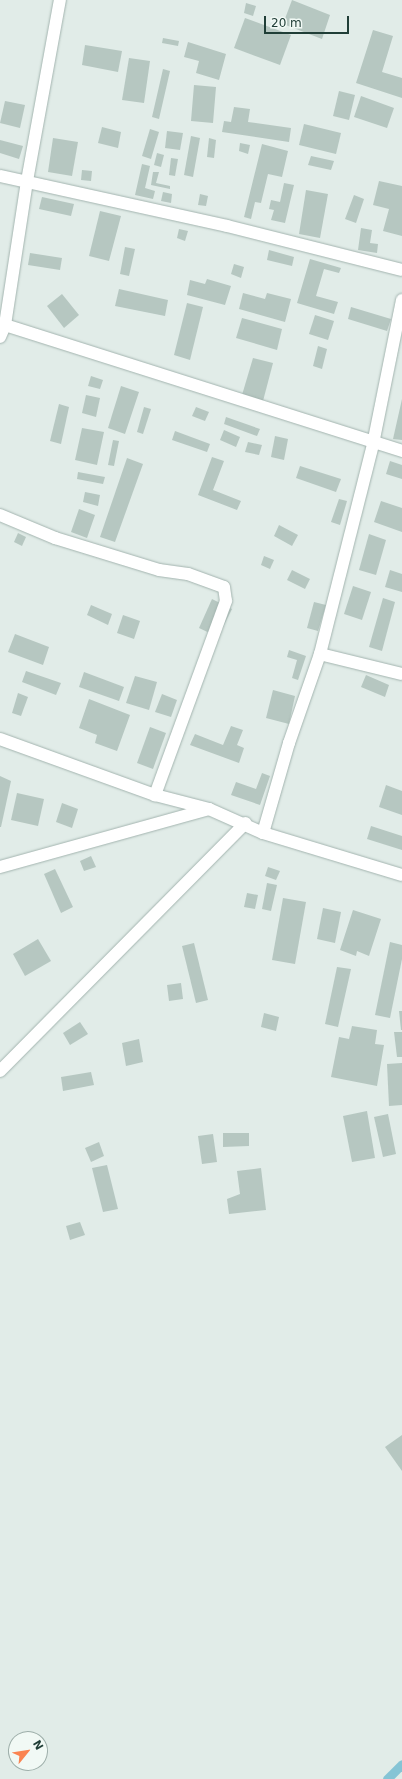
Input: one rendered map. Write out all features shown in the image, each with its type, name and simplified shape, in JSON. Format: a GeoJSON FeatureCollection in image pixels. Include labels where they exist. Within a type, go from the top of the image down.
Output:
{"type":"FeatureCollection","features":[{"type":"Feature","properties":{"kind":"street"},"geometry":{"type":"LineString","coordinates":[[0,337],[5,325],[27,180],[60,0]]}},
{"type":"Feature","properties":{"kind":"street"},"geometry":{"type":"LineString","coordinates":[[0,176],[27,180],[227,226],[402,270]]}},
{"type":"Feature","properties":{"kind":"street"},"geometry":{"type":"LineString","coordinates":[[263,833],[289,743],[320,654],[373,444],[402,300]]}},
{"type":"Feature","properties":{"kind":"street"},"geometry":{"type":"LineString","coordinates":[[5,325],[373,444],[402,451]]}},
{"type":"Feature","properties":{"kind":"street"},"geometry":{"type":"LineString","coordinates":[[0,515],[55,538],[159,570],[188,574],[224,587],[226,601],[155,795]]}},
{"type":"Feature","properties":{"kind":"street"},"geometry":{"type":"LineString","coordinates":[[320,654],[402,674]]}},
{"type":"Feature","properties":{"kind":"street"},"geometry":{"type":"LineString","coordinates":[[0,739],[155,795],[209,809],[246,823],[263,833],[402,875]]}},
{"type":"Feature","properties":{"kind":"street"},"geometry":{"type":"LineString","coordinates":[[0,867],[209,809]]}},
{"type":"Feature","properties":{"kind":"street"},"geometry":{"type":"LineString","coordinates":[[0,1071],[246,823]]}},
{"type":"Feature","properties":{"kind":"building"},"geometry":{"type":"Polygon","coordinates":[[[292,0],[330,15],[322,39],[283,24],[292,0]]]}},
{"type":"Feature","properties":{"kind":"building"},"geometry":{"type":"Polygon","coordinates":[[[246,3],[256,6],[253,16],[244,13],[246,3]]]}},
{"type":"Feature","properties":{"kind":"building"},"geometry":{"type":"Polygon","coordinates":[[[245,18],[291,35],[280,65],[234,48],[245,18]]]}},
{"type":"Feature","properties":{"kind":"building"},"geometry":{"type":"Polygon","coordinates":[[[373,30],[393,36],[382,72],[402,78],[402,98],[356,83],[373,30]]]}},
{"type":"Feature","properties":{"kind":"building"},"geometry":{"type":"Polygon","coordinates":[[[163,38],[179,41],[178,46],[162,43],[163,38]]]}},
{"type":"Feature","properties":{"kind":"building"},"geometry":{"type":"Polygon","coordinates":[[[188,42],[226,54],[219,80],[196,73],[199,61],[184,57],[188,42]]]}},
{"type":"Feature","properties":{"kind":"building"},"geometry":{"type":"Polygon","coordinates":[[[85,45],[122,51],[118,72],[82,65],[85,45]]]}},
{"type":"Feature","properties":{"kind":"building"},"geometry":{"type":"Polygon","coordinates":[[[129,58],[150,61],[144,103],[122,100],[129,58]]]}},
{"type":"Feature","properties":{"kind":"building"},"geometry":{"type":"Polygon","coordinates":[[[163,69],[170,71],[159,119],[152,117],[163,69]]]}},
{"type":"Feature","properties":{"kind":"building"},"geometry":{"type":"Polygon","coordinates":[[[194,85],[216,87],[213,123],[191,121],[194,85]]]}},
{"type":"Feature","properties":{"kind":"building"},"geometry":{"type":"Polygon","coordinates":[[[339,91],[355,95],[349,120],[333,116],[339,91]]]}},
{"type":"Feature","properties":{"kind":"building"},"geometry":{"type":"Polygon","coordinates":[[[361,96],[394,108],[387,128],[354,117],[361,96]]]}},
{"type":"Feature","properties":{"kind":"building"},"geometry":{"type":"Polygon","coordinates":[[[5,101],[25,105],[20,128],[0,123],[5,101]]]}},
{"type":"Feature","properties":{"kind":"building"},"geometry":{"type":"Polygon","coordinates":[[[234,107],[250,109],[248,122],[291,128],[289,142],[222,132],[224,121],[231,122],[234,107]]]}},
{"type":"Feature","properties":{"kind":"building"},"geometry":{"type":"Polygon","coordinates":[[[304,124],[341,133],[336,154],[299,145],[304,124]]]}},
{"type":"Feature","properties":{"kind":"building"},"geometry":{"type":"Polygon","coordinates":[[[102,127],[121,132],[118,148],[98,143],[102,127]]]}},
{"type":"Feature","properties":{"kind":"building"},"geometry":{"type":"Polygon","coordinates":[[[150,129],[159,132],[151,159],[142,156],[150,129]]]}},
{"type":"Feature","properties":{"kind":"building"},"geometry":{"type":"Polygon","coordinates":[[[167,131],[183,133],[180,150],[165,148],[167,131]]]}},
{"type":"Feature","properties":{"kind":"building"},"geometry":{"type":"Polygon","coordinates":[[[191,136],[200,138],[193,177],[184,175],[191,136]]]}},
{"type":"Feature","properties":{"kind":"building"},"geometry":{"type":"Polygon","coordinates":[[[53,138],[78,142],[72,176],[48,172],[53,138]]]}},
{"type":"Feature","properties":{"kind":"building"},"geometry":{"type":"Polygon","coordinates":[[[209,138],[216,140],[214,158],[207,157],[209,138]]]}},
{"type":"Feature","properties":{"kind":"building"},"geometry":{"type":"Polygon","coordinates":[[[0,140],[23,146],[19,159],[0,153],[0,140]]]}},
{"type":"Feature","properties":{"kind":"building"},"geometry":{"type":"Polygon","coordinates":[[[240,143],[250,145],[248,154],[239,151],[240,143]]]}},
{"type":"Feature","properties":{"kind":"building"},"geometry":{"type":"Polygon","coordinates":[[[262,144],[288,151],[282,177],[268,174],[261,203],[255,202],[251,219],[244,217],[262,144]]]}},
{"type":"Feature","properties":{"kind":"building"},"geometry":{"type":"Polygon","coordinates":[[[157,153],[164,155],[161,167],[154,165],[157,153]]]}},
{"type":"Feature","properties":{"kind":"building"},"geometry":{"type":"Polygon","coordinates":[[[311,156],[334,161],[331,170],[308,165],[311,156]]]}},
{"type":"Feature","properties":{"kind":"building"},"geometry":{"type":"Polygon","coordinates":[[[171,158],[178,159],[175,176],[169,175],[171,158]]]}},
{"type":"Feature","properties":{"kind":"building"},"geometry":{"type":"Polygon","coordinates":[[[142,164],[150,166],[145,188],[155,191],[153,199],[135,195],[142,164]]]}},
{"type":"Feature","properties":{"kind":"building"},"geometry":{"type":"Polygon","coordinates":[[[82,170],[92,171],[91,181],[81,180],[82,170]]]}},
{"type":"Feature","properties":{"kind":"building"},"geometry":{"type":"Polygon","coordinates":[[[153,172],[159,172],[156,183],[170,186],[170,189],[151,185],[153,172]]]}},
{"type":"Feature","properties":{"kind":"building"},"geometry":{"type":"Polygon","coordinates":[[[379,181],[402,186],[402,236],[383,231],[389,209],[373,205],[379,181]]]}},
{"type":"Feature","properties":{"kind":"building"},"geometry":{"type":"Polygon","coordinates":[[[284,183],[294,185],[285,223],[271,220],[274,210],[269,209],[271,200],[280,202],[284,183]]]}},
{"type":"Feature","properties":{"kind":"building"},"geometry":{"type":"Polygon","coordinates":[[[306,190],[328,194],[320,238],[299,234],[306,190]]]}},
{"type":"Feature","properties":{"kind":"building"},"geometry":{"type":"Polygon","coordinates":[[[163,192],[172,194],[171,203],[161,201],[163,192]]]}},
{"type":"Feature","properties":{"kind":"building"},"geometry":{"type":"Polygon","coordinates":[[[200,194],[208,196],[206,206],[198,205],[200,194]]]}},
{"type":"Feature","properties":{"kind":"building"},"geometry":{"type":"Polygon","coordinates":[[[354,195],[364,199],[356,223],[345,219],[354,195]]]}},
{"type":"Feature","properties":{"kind":"building"},"geometry":{"type":"Polygon","coordinates":[[[42,197],[74,204],[71,216],[39,209],[42,197]]]}},
{"type":"Feature","properties":{"kind":"building"},"geometry":{"type":"Polygon","coordinates":[[[100,211],[121,216],[109,261],[89,256],[100,211]]]}},
{"type":"Feature","properties":{"kind":"building"},"geometry":{"type":"Polygon","coordinates":[[[361,228],[372,230],[370,243],[378,244],[377,253],[358,250],[361,228]]]}},
{"type":"Feature","properties":{"kind":"building"},"geometry":{"type":"Polygon","coordinates":[[[179,229],[188,231],[185,241],[177,238],[179,229]]]}},
{"type":"Feature","properties":{"kind":"building"},"geometry":{"type":"Polygon","coordinates":[[[125,247],[135,249],[129,276],[120,274],[125,247]]]}},
{"type":"Feature","properties":{"kind":"building"},"geometry":{"type":"Polygon","coordinates":[[[269,250],[294,257],[292,266],[267,260],[269,250]]]}},
{"type":"Feature","properties":{"kind":"building"},"geometry":{"type":"Polygon","coordinates":[[[30,253],[62,258],[60,270],[28,265],[30,253]]]}},
{"type":"Feature","properties":{"kind":"building"},"geometry":{"type":"Polygon","coordinates":[[[310,259],[341,268],[339,273],[324,269],[316,296],[338,302],[334,314],[297,303],[310,259]]]}},
{"type":"Feature","properties":{"kind":"building"},"geometry":{"type":"Polygon","coordinates":[[[234,264],[244,267],[241,278],[231,274],[234,264]]]}},
{"type":"Feature","properties":{"kind":"building"},"geometry":{"type":"Polygon","coordinates":[[[207,279],[231,286],[225,305],[187,295],[190,280],[205,284],[207,279]]]}},
{"type":"Feature","properties":{"kind":"building"},"geometry":{"type":"Polygon","coordinates":[[[119,289],[168,300],[165,316],[115,306],[119,289]]]}},
{"type":"Feature","properties":{"kind":"building"},"geometry":{"type":"Polygon","coordinates":[[[243,293],[265,299],[267,293],[291,299],[285,322],[239,309],[243,293]]]}},
{"type":"Feature","properties":{"kind":"building"},"geometry":{"type":"Polygon","coordinates":[[[62,294],[79,315],[64,328],[47,306],[62,294]]]}},
{"type":"Feature","properties":{"kind":"building"},"geometry":{"type":"Polygon","coordinates":[[[187,303],[203,307],[190,360],[174,355],[187,303]]]}},
{"type":"Feature","properties":{"kind":"building"},"geometry":{"type":"Polygon","coordinates":[[[351,307],[391,319],[387,331],[348,319],[351,307]]]}},
{"type":"Feature","properties":{"kind":"building"},"geometry":{"type":"Polygon","coordinates":[[[315,315],[334,321],[328,340],[309,334],[315,315]]]}},
{"type":"Feature","properties":{"kind":"building"},"geometry":{"type":"Polygon","coordinates":[[[242,318],[282,329],[277,350],[236,338],[242,318]]]}},
{"type":"Feature","properties":{"kind":"building"},"geometry":{"type":"Polygon","coordinates":[[[318,346],[327,349],[322,369],[313,366],[318,346]]]}},
{"type":"Feature","properties":{"kind":"building"},"geometry":{"type":"Polygon","coordinates":[[[253,358],[273,363],[263,401],[242,395],[253,358]]]}},
{"type":"Feature","properties":{"kind":"building"},"geometry":{"type":"Polygon","coordinates":[[[91,376],[103,380],[100,389],[88,386],[91,376]]]}},
{"type":"Feature","properties":{"kind":"building"},"geometry":{"type":"Polygon","coordinates":[[[121,386],[139,392],[125,434],[108,428],[121,386]]]}},
{"type":"Feature","properties":{"kind":"building"},"geometry":{"type":"Polygon","coordinates":[[[86,395],[100,398],[96,417],[82,413],[86,395]]]}},
{"type":"Feature","properties":{"kind":"building"},"geometry":{"type":"Polygon","coordinates":[[[402,399],[402,440],[393,439],[402,399]]]}},
{"type":"Feature","properties":{"kind":"building"},"geometry":{"type":"Polygon","coordinates":[[[59,404],[69,407],[61,444],[50,441],[59,404]]]}},
{"type":"Feature","properties":{"kind":"building"},"geometry":{"type":"Polygon","coordinates":[[[144,407],[151,409],[143,434],[137,432],[144,407]]]}},
{"type":"Feature","properties":{"kind":"building"},"geometry":{"type":"Polygon","coordinates":[[[196,407],[209,412],[205,421],[192,416],[196,407]]]}},
{"type":"Feature","properties":{"kind":"building"},"geometry":{"type":"Polygon","coordinates":[[[226,417],[260,429],[257,436],[224,424],[226,417]]]}},
{"type":"Feature","properties":{"kind":"building"},"geometry":{"type":"Polygon","coordinates":[[[82,428],[104,432],[97,465],[75,460],[82,428]]]}},
{"type":"Feature","properties":{"kind":"building"},"geometry":{"type":"Polygon","coordinates":[[[224,430],[240,437],[236,447],[220,440],[224,430]]]}},
{"type":"Feature","properties":{"kind":"building"},"geometry":{"type":"Polygon","coordinates":[[[175,431],[210,444],[207,452],[172,440],[175,431]]]}},
{"type":"Feature","properties":{"kind":"building"},"geometry":{"type":"Polygon","coordinates":[[[275,436],[288,439],[284,460],[271,457],[275,436]]]}},
{"type":"Feature","properties":{"kind":"building"},"geometry":{"type":"Polygon","coordinates":[[[113,440],[119,441],[114,466],[108,465],[113,440]]]}},
{"type":"Feature","properties":{"kind":"building"},"geometry":{"type":"Polygon","coordinates":[[[248,442],[262,445],[259,455],[245,452],[248,442]]]}},
{"type":"Feature","properties":{"kind":"building"},"geometry":{"type":"Polygon","coordinates":[[[212,457],[224,461],[213,490],[241,501],[237,510],[198,495],[212,457]]]}},
{"type":"Feature","properties":{"kind":"building"},"geometry":{"type":"Polygon","coordinates":[[[127,458],[143,464],[115,542],[100,537],[127,458]]]}},
{"type":"Feature","properties":{"kind":"building"},"geometry":{"type":"Polygon","coordinates":[[[390,461],[402,465],[402,479],[386,474],[390,461]]]}},
{"type":"Feature","properties":{"kind":"building"},"geometry":{"type":"Polygon","coordinates":[[[300,466],[341,479],[336,492],[296,478],[300,466]]]}},
{"type":"Feature","properties":{"kind":"building"},"geometry":{"type":"Polygon","coordinates":[[[78,472],[105,477],[103,484],[77,479],[78,472]]]}},
{"type":"Feature","properties":{"kind":"building"},"geometry":{"type":"Polygon","coordinates":[[[85,492],[100,495],[98,506],[83,502],[85,492]]]}},
{"type":"Feature","properties":{"kind":"building"},"geometry":{"type":"Polygon","coordinates":[[[339,499],[347,501],[340,525],[331,522],[339,499]]]}},
{"type":"Feature","properties":{"kind":"building"},"geometry":{"type":"Polygon","coordinates":[[[381,501],[402,508],[402,532],[374,522],[381,501]]]}},
{"type":"Feature","properties":{"kind":"building"},"geometry":{"type":"Polygon","coordinates":[[[79,509],[95,515],[87,538],[71,532],[79,509]]]}},
{"type":"Feature","properties":{"kind":"building"},"geometry":{"type":"Polygon","coordinates":[[[279,525],[298,535],[292,546],[274,536],[279,525]]]}},
{"type":"Feature","properties":{"kind":"building"},"geometry":{"type":"Polygon","coordinates":[[[18,533],[26,537],[22,546],[14,542],[18,533]]]}},
{"type":"Feature","properties":{"kind":"building"},"geometry":{"type":"Polygon","coordinates":[[[369,534],[386,540],[376,575],[359,570],[369,534]]]}},
{"type":"Feature","properties":{"kind":"building"},"geometry":{"type":"Polygon","coordinates":[[[264,556],[274,560],[270,569],[261,565],[264,556]]]}},
{"type":"Feature","properties":{"kind":"building"},"geometry":{"type":"Polygon","coordinates":[[[292,570],[310,579],[305,589],[287,580],[292,570]]]}},
{"type":"Feature","properties":{"kind":"building"},"geometry":{"type":"Polygon","coordinates":[[[390,570],[402,574],[402,592],[385,587],[390,570]]]}},
{"type":"Feature","properties":{"kind":"building"},"geometry":{"type":"Polygon","coordinates":[[[353,586],[371,592],[362,620],[344,614],[353,586]]]}},
{"type":"Feature","properties":{"kind":"building"},"geometry":{"type":"Polygon","coordinates":[[[383,598],[395,602],[382,651],[369,647],[383,598]]]}},
{"type":"Feature","properties":{"kind":"building"},"geometry":{"type":"Polygon","coordinates":[[[212,599],[232,609],[218,637],[199,628],[212,599]]]}},
{"type":"Feature","properties":{"kind":"building"},"geometry":{"type":"Polygon","coordinates":[[[314,602],[326,605],[318,631],[307,628],[314,602]]]}},
{"type":"Feature","properties":{"kind":"building"},"geometry":{"type":"Polygon","coordinates":[[[91,605],[112,614],[108,625],[87,615],[91,605]]]}},
{"type":"Feature","properties":{"kind":"building"},"geometry":{"type":"Polygon","coordinates":[[[123,615],[140,621],[134,639],[117,633],[123,615]]]}},
{"type":"Feature","properties":{"kind":"building"},"geometry":{"type":"Polygon","coordinates":[[[15,634],[49,647],[43,665],[8,652],[15,634]]]}},
{"type":"Feature","properties":{"kind":"building"},"geometry":{"type":"Polygon","coordinates":[[[289,650],[306,656],[298,680],[292,678],[297,660],[287,657],[289,650]]]}},
{"type":"Feature","properties":{"kind":"building"},"geometry":{"type":"Polygon","coordinates":[[[26,671],[61,683],[56,695],[22,682],[26,671]]]}},
{"type":"Feature","properties":{"kind":"building"},"geometry":{"type":"Polygon","coordinates":[[[84,672],[124,687],[119,701],[79,687],[84,672]]]}},
{"type":"Feature","properties":{"kind":"building"},"geometry":{"type":"Polygon","coordinates":[[[366,675],[389,685],[385,697],[361,687],[366,675]]]}},
{"type":"Feature","properties":{"kind":"building"},"geometry":{"type":"Polygon","coordinates":[[[135,676],[157,682],[149,710],[126,703],[135,676]]]}},
{"type":"Feature","properties":{"kind":"building"},"geometry":{"type":"Polygon","coordinates":[[[273,690],[295,696],[289,724],[266,718],[273,690]]]}},
{"type":"Feature","properties":{"kind":"building"},"geometry":{"type":"Polygon","coordinates":[[[18,693],[28,697],[21,716],[12,713],[18,693]]]}},
{"type":"Feature","properties":{"kind":"building"},"geometry":{"type":"Polygon","coordinates":[[[162,694],[177,700],[171,717],[155,712],[162,694]]]}},
{"type":"Feature","properties":{"kind":"building"},"geometry":{"type":"Polygon","coordinates":[[[89,699],[130,715],[117,751],[95,743],[97,735],[79,728],[89,699]]]}},
{"type":"Feature","properties":{"kind":"building"},"geometry":{"type":"Polygon","coordinates":[[[231,726],[243,730],[237,745],[244,748],[239,763],[190,745],[195,734],[223,745],[231,726]]]}},
{"type":"Feature","properties":{"kind":"building"},"geometry":{"type":"Polygon","coordinates":[[[150,727],[166,733],[153,769],[137,763],[150,727]]]}},
{"type":"Feature","properties":{"kind":"building"},"geometry":{"type":"Polygon","coordinates":[[[262,773],[270,776],[260,805],[231,795],[236,782],[256,789],[262,773]]]}},
{"type":"Feature","properties":{"kind":"building"},"geometry":{"type":"Polygon","coordinates":[[[0,776],[11,781],[1,827],[0,827],[0,776]]]}},
{"type":"Feature","properties":{"kind":"building"},"geometry":{"type":"Polygon","coordinates":[[[386,785],[402,791],[402,815],[379,807],[386,785]]]}},
{"type":"Feature","properties":{"kind":"building"},"geometry":{"type":"Polygon","coordinates":[[[17,793],[44,799],[38,826],[11,820],[17,793]]]}},
{"type":"Feature","properties":{"kind":"building"},"geometry":{"type":"Polygon","coordinates":[[[62,803],[78,809],[72,828],[56,822],[62,803]]]}},
{"type":"Feature","properties":{"kind":"building"},"geometry":{"type":"Polygon","coordinates":[[[371,826],[402,836],[402,850],[367,839],[371,826]]]}},
{"type":"Feature","properties":{"kind":"building"},"geometry":{"type":"Polygon","coordinates":[[[91,856],[96,867],[84,871],[80,861],[91,856]]]}},
{"type":"Feature","properties":{"kind":"building"},"geometry":{"type":"Polygon","coordinates":[[[268,867],[280,871],[276,880],[265,876],[268,867]]]}},
{"type":"Feature","properties":{"kind":"building"},"geometry":{"type":"Polygon","coordinates":[[[55,869],[73,907],[61,913],[44,874],[55,869]]]}},
{"type":"Feature","properties":{"kind":"building"},"geometry":{"type":"Polygon","coordinates":[[[267,883],[277,885],[271,911],[262,909],[267,883]]]}},
{"type":"Feature","properties":{"kind":"building"},"geometry":{"type":"Polygon","coordinates":[[[247,893],[258,895],[255,909],[244,907],[247,893]]]}},
{"type":"Feature","properties":{"kind":"building"},"geometry":{"type":"Polygon","coordinates":[[[283,898],[306,902],[295,964],[272,960],[283,898]]]}},
{"type":"Feature","properties":{"kind":"building"},"geometry":{"type":"Polygon","coordinates":[[[323,908],[341,912],[335,943],[317,939],[323,908]]]}},
{"type":"Feature","properties":{"kind":"building"},"geometry":{"type":"Polygon","coordinates":[[[353,910],[381,919],[369,956],[357,951],[356,956],[340,950],[353,910]]]}},
{"type":"Feature","properties":{"kind":"building"},"geometry":{"type":"Polygon","coordinates":[[[38,939],[51,961],[25,976],[13,954],[38,939]]]}},
{"type":"Feature","properties":{"kind":"building"},"geometry":{"type":"Polygon","coordinates":[[[390,942],[402,945],[402,959],[390,1018],[375,1015],[390,942]]]}},
{"type":"Feature","properties":{"kind":"building"},"geometry":{"type":"Polygon","coordinates":[[[194,943],[208,1000],[196,1003],[182,946],[194,943]]]}},
{"type":"Feature","properties":{"kind":"building"},"geometry":{"type":"Polygon","coordinates":[[[337,967],[351,969],[338,1027],[325,1024],[337,967]]]}},
{"type":"Feature","properties":{"kind":"building"},"geometry":{"type":"Polygon","coordinates":[[[181,983],[183,999],[169,1001],[167,985],[181,983]]]}},
{"type":"Feature","properties":{"kind":"building"},"geometry":{"type":"Polygon","coordinates":[[[399,1011],[402,1011],[402,1030],[401,1030],[399,1011]]]}},
{"type":"Feature","properties":{"kind":"building"},"geometry":{"type":"Polygon","coordinates":[[[264,1013],[279,1017],[276,1031],[261,1027],[264,1013]]]}},
{"type":"Feature","properties":{"kind":"building"},"geometry":{"type":"Polygon","coordinates":[[[80,1022],[88,1034],[70,1045],[63,1033],[80,1022]]]}},
{"type":"Feature","properties":{"kind":"building"},"geometry":{"type":"Polygon","coordinates":[[[352,1026],[377,1030],[375,1044],[384,1045],[377,1086],[331,1077],[339,1037],[349,1039],[352,1026]]]}},
{"type":"Feature","properties":{"kind":"building"},"geometry":{"type":"Polygon","coordinates":[[[394,1032],[402,1032],[402,1057],[397,1057],[394,1032]]]}},
{"type":"Feature","properties":{"kind":"building"},"geometry":{"type":"Polygon","coordinates":[[[139,1039],[143,1062],[126,1066],[122,1043],[139,1039]]]}},
{"type":"Feature","properties":{"kind":"building"},"geometry":{"type":"Polygon","coordinates":[[[402,1063],[402,1105],[389,1106],[387,1064],[402,1063]]]}},
{"type":"Feature","properties":{"kind":"building"},"geometry":{"type":"Polygon","coordinates":[[[91,1072],[94,1085],[63,1091],[61,1077],[91,1072]]]}},
{"type":"Feature","properties":{"kind":"building"},"geometry":{"type":"Polygon","coordinates":[[[367,1111],[375,1158],[352,1162],[343,1116],[367,1111]]]}},
{"type":"Feature","properties":{"kind":"building"},"geometry":{"type":"Polygon","coordinates":[[[388,1114],[396,1154],[383,1157],[374,1117],[388,1114]]]}},
{"type":"Feature","properties":{"kind":"building"},"geometry":{"type":"Polygon","coordinates":[[[223,1133],[249,1133],[249,1146],[223,1147],[223,1133]]]}},
{"type":"Feature","properties":{"kind":"building"},"geometry":{"type":"Polygon","coordinates":[[[213,1134],[217,1162],[202,1164],[198,1136],[213,1134]]]}},
{"type":"Feature","properties":{"kind":"building"},"geometry":{"type":"Polygon","coordinates":[[[99,1142],[104,1156],[91,1162],[85,1148],[99,1142]]]}},
{"type":"Feature","properties":{"kind":"building"},"geometry":{"type":"Polygon","coordinates":[[[107,1165],[118,1209],[103,1212],[92,1168],[107,1165]]]}},
{"type":"Feature","properties":{"kind":"building"},"geometry":{"type":"Polygon","coordinates":[[[261,1168],[266,1210],[229,1214],[227,1199],[240,1194],[237,1171],[261,1168]]]}},
{"type":"Feature","properties":{"kind":"building"},"geometry":{"type":"Polygon","coordinates":[[[80,1222],[85,1235],[70,1240],[66,1226],[80,1222]]]}},
{"type":"Feature","properties":{"kind":"building"},"geometry":{"type":"Polygon","coordinates":[[[402,1435],[402,1471],[385,1447],[402,1435]]]}},
{"type":"Feature","properties":{"kind":"waterway"},"geometry":{"type":"LineString","coordinates":[[387,1779],[402,1764]]}}]}
